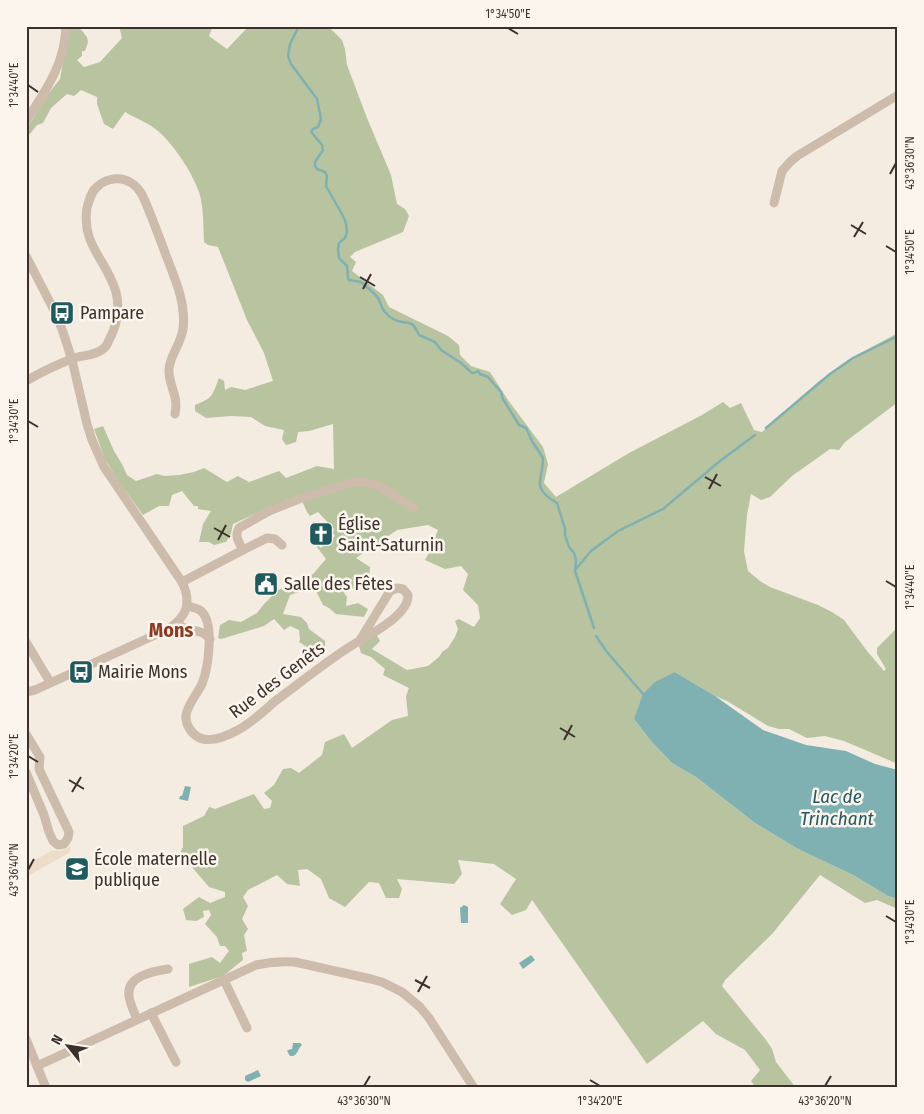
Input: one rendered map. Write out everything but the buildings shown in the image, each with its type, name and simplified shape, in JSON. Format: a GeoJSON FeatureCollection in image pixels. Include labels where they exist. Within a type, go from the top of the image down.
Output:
{"type":"FeatureCollection","features":[{"type":"Feature","properties":{"kind":"street"},"geometry":{"type":"LineString","coordinates":[[26,121],[51,82],[57,68],[64,47],[66,26]]}},
{"type":"Feature","properties":{"kind":"street"},"geometry":{"type":"LineString","coordinates":[[774,203],[782,171],[790,162],[898,96]]}},
{"type":"Feature","properties":{"kind":"street"},"geometry":{"type":"LineString","coordinates":[[26,381],[52,366],[104,349],[115,328],[118,310],[116,293],[89,238],[86,218],[90,197],[94,191],[105,181],[118,178],[126,180],[142,193],[181,297],[183,331],[169,367],[176,403],[175,414]]}},
{"type":"Feature","properties":{"kind":"street"},"geometry":{"type":"LineString","coordinates":[[26,256],[57,316],[72,360],[87,424],[104,467],[187,592],[187,606],[176,624],[31,691],[26,699]]}},
{"type":"Feature","properties":{"kind":"street"},"geometry":{"type":"LineString","coordinates":[[243,550],[236,538],[236,532],[239,528],[268,511],[354,482],[371,483],[414,508]]}},
{"type":"Feature","properties":{"kind":"street"},"geometry":{"type":"LineString","coordinates":[[182,582],[267,538],[274,539],[282,546]]}},
{"type":"Feature","properties":{"kind":"street","name":"Rue des Genêts"},"geometry":{"type":"LineString","coordinates":[[187,606],[201,612],[209,626],[210,639],[205,676],[186,715],[187,724],[192,732],[207,740],[224,736],[240,729],[331,659],[360,640],[399,614],[408,598],[408,594],[403,589],[397,588],[390,591],[360,640]]}},
{"type":"Feature","properties":{"kind":"street"},"geometry":{"type":"LineString","coordinates":[[176,624],[202,632],[210,639]]}},
{"type":"Feature","properties":{"kind":"street"},"geometry":{"type":"LineString","coordinates":[[26,642],[50,682]]}},
{"type":"Feature","properties":{"kind":"street"},"geometry":{"type":"LineString","coordinates":[[26,772],[53,841],[58,845],[64,844],[69,832],[39,769],[40,758],[27,740]]}},
{"type":"Feature","properties":{"kind":"street"},"geometry":{"type":"LineString","coordinates":[[37,1066],[256,965],[272,961],[283,961],[295,962],[382,982],[411,998],[429,1018],[474,1088]]}},
{"type":"Feature","properties":{"kind":"street"},"geometry":{"type":"LineString","coordinates":[[138,1020],[128,994],[130,987],[134,982],[147,974],[168,969]]}},
{"type":"Feature","properties":{"kind":"street"},"geometry":{"type":"LineString","coordinates":[[224,980],[247,1028]]}},
{"type":"Feature","properties":{"kind":"street"},"geometry":{"type":"LineString","coordinates":[[151,1014],[176,1062]]}},
{"type":"Feature","properties":{"kind":"street"},"geometry":{"type":"LineString","coordinates":[[26,1039],[29,1052],[46,1088]]}},
{"type":"Feature","properties":{"kind":"green space"},"geometry":{"type":"Polygon","coordinates":[[[78,26],[87,37],[88,42],[85,51],[82,51],[82,56],[77,60],[84,67],[100,62],[122,38],[119,26],[213,26],[209,36],[227,49],[249,26],[328,26],[342,40],[347,65],[391,175],[397,204],[405,209],[409,216],[403,232],[355,252],[350,257],[356,262],[352,271],[383,295],[389,307],[448,336],[459,345],[460,355],[471,366],[490,372],[543,447],[548,464],[544,483],[556,497],[629,453],[723,402],[730,408],[741,403],[754,430],[762,432],[818,382],[851,358],[898,333],[898,402],[845,442],[839,450],[830,449],[792,476],[770,497],[761,500],[751,494],[744,551],[748,571],[760,581],[770,587],[818,605],[844,620],[884,671],[886,669],[877,654],[877,648],[898,627],[898,764],[844,741],[825,736],[807,738],[789,729],[768,726],[675,672],[634,719],[651,741],[672,763],[696,777],[755,823],[798,849],[853,875],[888,896],[898,899],[898,909],[877,900],[865,903],[820,875],[772,934],[725,980],[722,986],[766,1040],[772,1049],[776,1062],[796,1088],[756,1088],[751,1081],[760,1070],[745,1050],[716,1034],[703,1021],[647,1064],[532,900],[526,910],[512,915],[500,904],[516,879],[494,864],[458,860],[462,874],[454,884],[397,879],[402,889],[399,898],[386,898],[379,883],[369,882],[345,907],[329,898],[321,879],[307,869],[298,870],[300,886],[287,884],[277,875],[248,890],[243,897],[248,906],[242,919],[248,929],[244,935],[247,951],[242,953],[243,960],[223,976],[189,987],[189,964],[212,957],[220,963],[229,951],[225,946],[220,946],[217,937],[205,924],[211,915],[209,910],[203,911],[204,917],[196,921],[186,920],[183,909],[199,897],[210,903],[225,897],[225,892],[209,887],[180,853],[183,847],[183,826],[204,816],[209,807],[215,809],[254,794],[264,809],[270,808],[272,801],[264,793],[274,785],[283,769],[291,768],[299,773],[322,755],[325,742],[344,734],[352,748],[392,720],[408,716],[406,696],[409,688],[383,675],[385,669],[371,657],[361,653],[359,646],[376,634],[380,641],[372,649],[407,670],[428,666],[448,648],[458,629],[455,621],[459,619],[474,627],[480,618],[478,605],[463,590],[468,574],[461,566],[445,569],[425,560],[438,530],[428,525],[397,530],[356,558],[370,567],[369,582],[365,577],[353,589],[351,586],[344,593],[347,597],[346,606],[358,603],[368,609],[364,617],[336,614],[323,605],[314,587],[290,595],[283,614],[301,617],[307,623],[309,629],[325,641],[325,649],[317,653],[299,642],[299,630],[290,626],[284,630],[274,619],[264,626],[221,639],[218,638],[220,625],[229,620],[241,622],[257,613],[277,591],[294,581],[313,574],[326,559],[317,547],[321,548],[335,536],[333,533],[334,529],[318,512],[310,516],[302,501],[259,512],[233,524],[231,534],[226,542],[214,545],[209,542],[199,542],[203,524],[211,511],[198,509],[198,506],[194,506],[182,491],[172,495],[169,506],[159,506],[143,515],[105,459],[94,429],[103,426],[127,475],[136,481],[157,474],[165,476],[179,475],[204,468],[227,482],[238,476],[249,482],[279,471],[286,478],[317,466],[334,469],[333,424],[298,432],[296,442],[286,445],[282,439],[284,430],[265,426],[251,417],[206,418],[195,411],[195,405],[211,396],[219,378],[224,381],[225,390],[231,387],[245,390],[273,381],[264,353],[247,320],[218,247],[204,242],[202,204],[196,184],[176,151],[158,131],[125,112],[113,129],[104,124],[97,104],[97,97],[81,90],[74,96],[67,94],[51,108],[43,123],[37,125],[30,134],[26,133],[48,94],[60,79],[69,27],[78,26]]]}},
{"type":"Feature","properties":{"kind":"shaded area"},"geometry":{"type":"Polygon","coordinates":[[[71,847],[69,853],[26,877],[26,865],[53,850],[60,851],[71,847]]]}},
{"type":"Feature","properties":{"kind":"water","name":"Lac de Trinchant"},"geometry":{"type":"Polygon","coordinates":[[[675,672],[715,696],[763,730],[806,745],[846,751],[875,764],[898,770],[898,899],[888,896],[853,875],[798,849],[755,823],[696,777],[672,763],[651,741],[634,719],[643,694],[655,682],[675,672]]]}},
{"type":"Feature","properties":{"kind":"water"},"geometry":{"type":"Polygon","coordinates":[[[185,786],[191,787],[188,801],[179,799],[185,786]]]}},
{"type":"Feature","properties":{"kind":"water"},"geometry":{"type":"Polygon","coordinates":[[[464,905],[468,907],[468,923],[461,923],[460,908],[464,905]]]}},
{"type":"Feature","properties":{"kind":"water"},"geometry":{"type":"Polygon","coordinates":[[[531,955],[535,960],[523,969],[519,963],[531,955]]]}},
{"type":"Feature","properties":{"kind":"water"},"geometry":{"type":"Polygon","coordinates":[[[293,1043],[300,1043],[302,1045],[296,1054],[290,1056],[287,1051],[292,1049],[293,1043]]]}},
{"type":"Feature","properties":{"kind":"water"},"geometry":{"type":"Polygon","coordinates":[[[258,1070],[261,1076],[248,1082],[245,1080],[245,1076],[258,1070]]]}},
{"type":"Feature","properties":{"kind":"waterway"},"geometry":{"type":"LineString","coordinates":[[299,26],[290,44],[288,56],[291,64],[317,99],[321,119],[318,127],[311,132],[322,145],[323,150],[315,162],[315,166],[317,169],[325,172],[327,176],[326,186],[346,223],[347,232],[345,238],[339,243],[338,249],[339,258],[347,266],[348,278],[349,280],[361,282],[372,291],[384,310],[395,320],[412,324],[419,335],[435,342],[441,350],[472,373],[478,371],[480,374],[488,377],[501,392],[503,399],[519,425],[526,428],[543,458],[541,488],[543,492],[557,503],[569,547],[574,553],[576,560],[575,571],[594,628]]}},
{"type":"Feature","properties":{"kind":"waterway"},"geometry":{"type":"LineString","coordinates":[[766,428],[830,374],[853,358],[898,336]]}},
{"type":"Feature","properties":{"kind":"waterway"},"geometry":{"type":"LineString","coordinates":[[576,569],[591,551],[618,531],[663,509],[720,461],[755,435]]}},
{"type":"Feature","properties":{"kind":"waterway"},"geometry":{"type":"LineString","coordinates":[[596,636],[607,652],[643,694]]}},
{"type":"Feature","properties":{"kind":"place","name":"Pampare"},"geometry":{"type":"Point","coordinates":[62,313]}},
{"type":"Feature","properties":{"kind":"place","name":"Église Saint-Saturnin"},"geometry":{"type":"Point","coordinates":[321,534]}},
{"type":"Feature","properties":{"kind":"place","name":"Salle des Fêtes"},"geometry":{"type":"Point","coordinates":[266,584]}},
{"type":"Feature","properties":{"kind":"place","name":"Mairie Mons"},"geometry":{"type":"Point","coordinates":[81,672]}},
{"type":"Feature","properties":{"kind":"place","name":"École maternelle publique"},"geometry":{"type":"Point","coordinates":[77,869]}},
{"type":"Feature","properties":{"kind":"district","name":"Mons"},"geometry":{"type":"Point","coordinates":[171,630]}}]}
